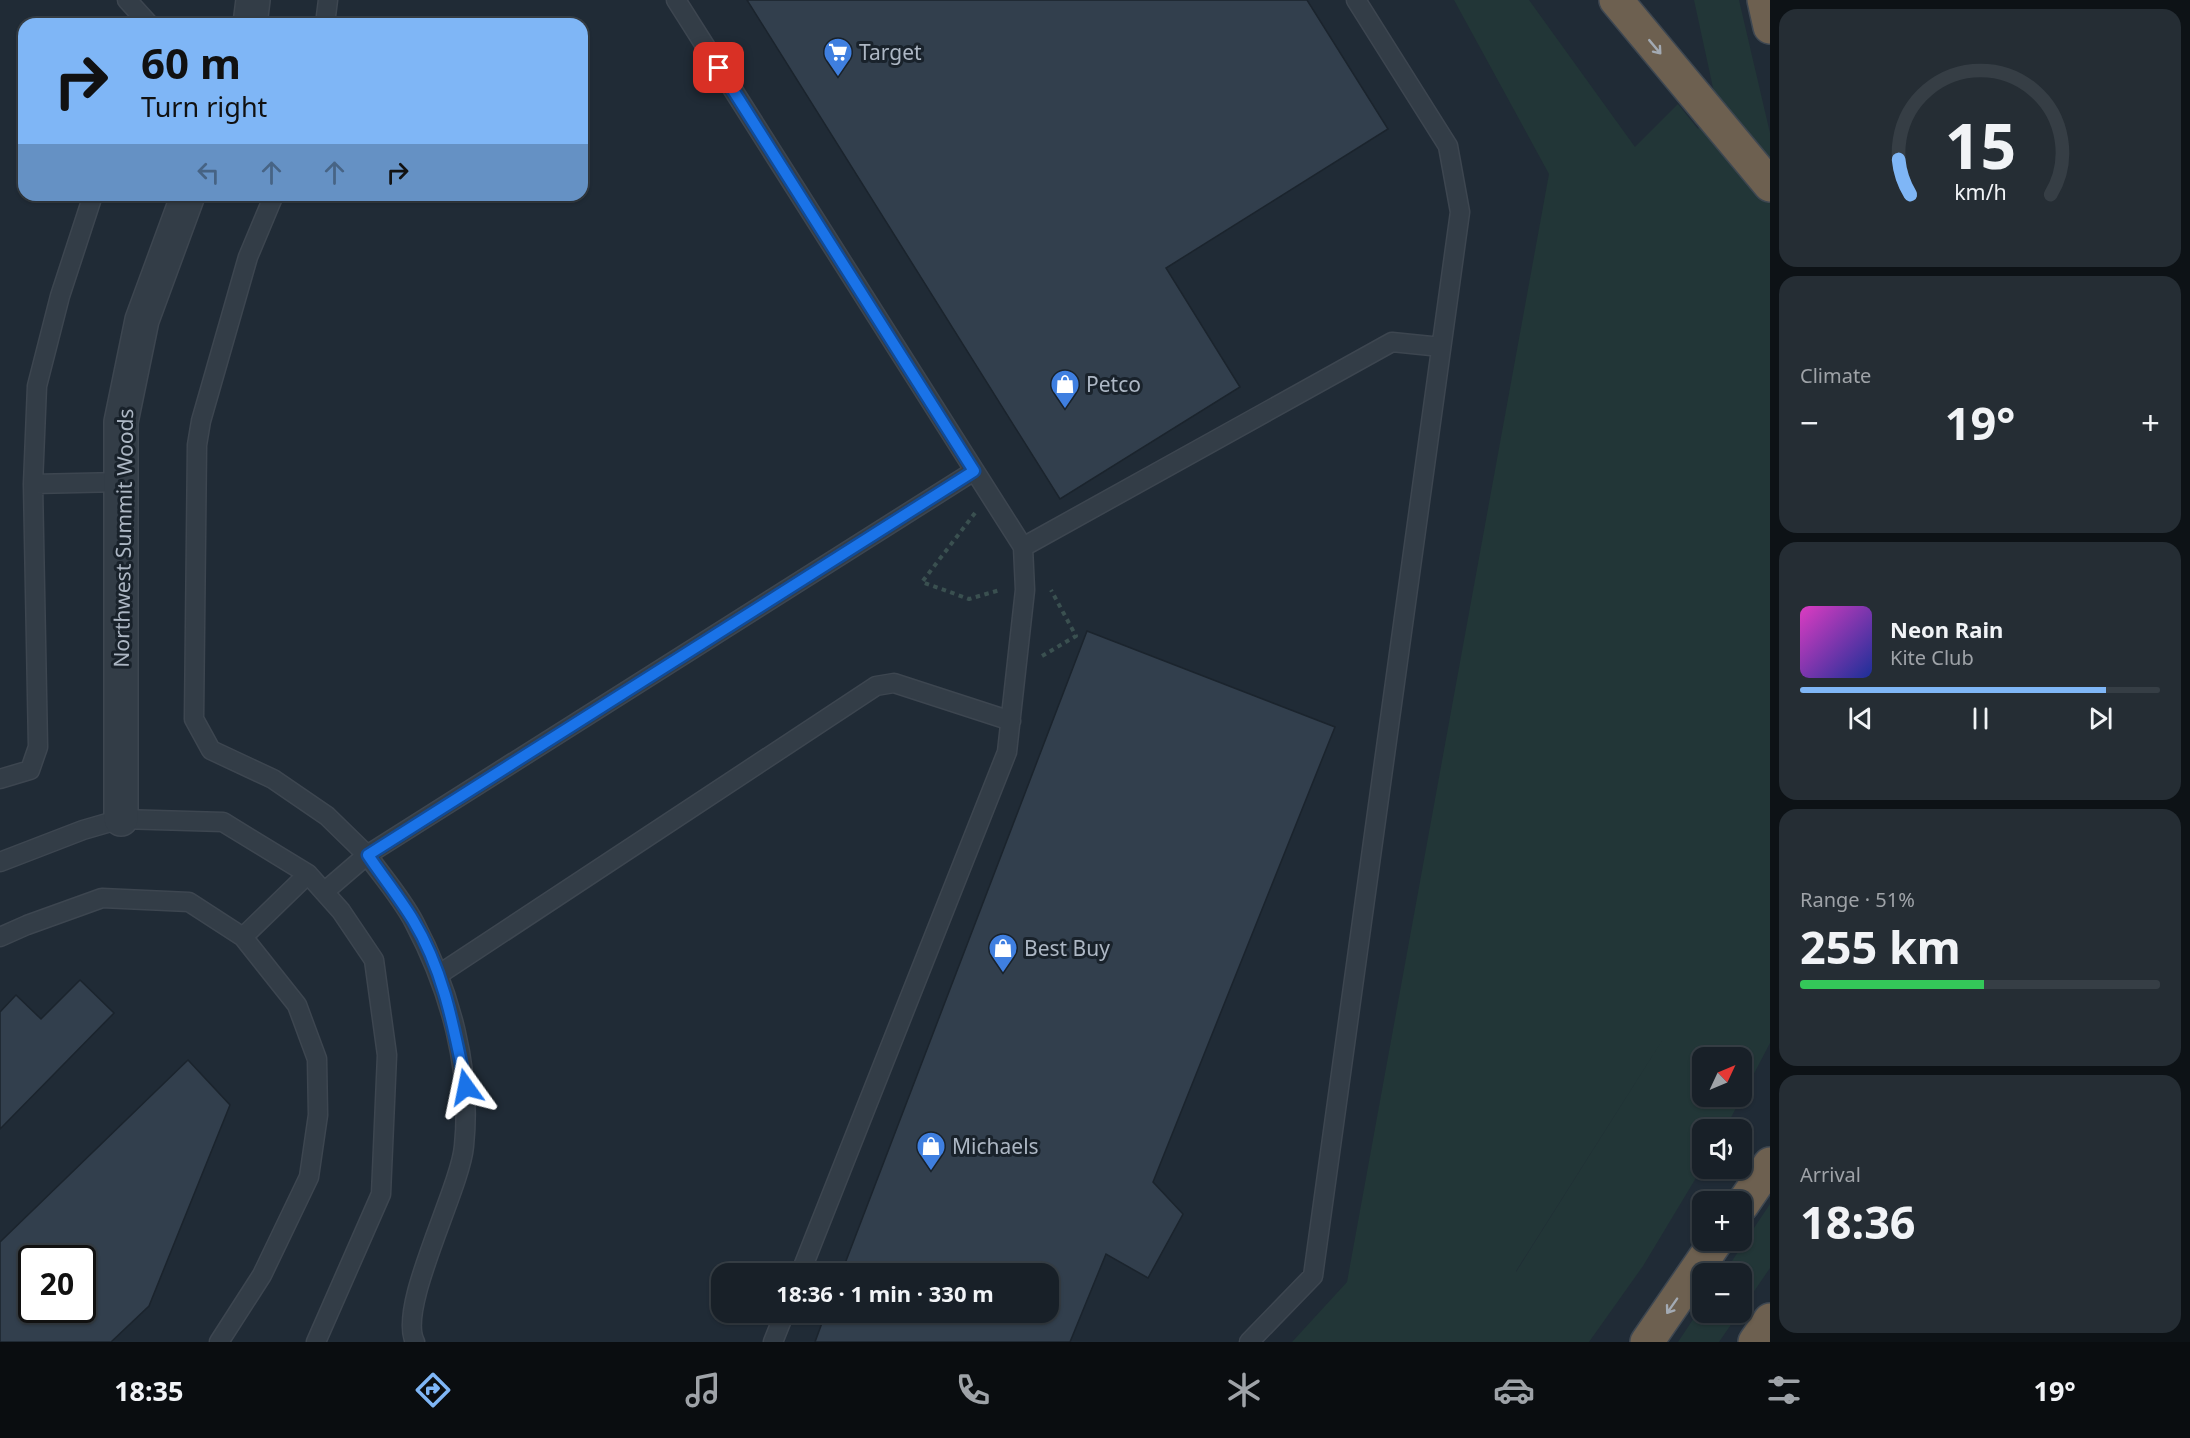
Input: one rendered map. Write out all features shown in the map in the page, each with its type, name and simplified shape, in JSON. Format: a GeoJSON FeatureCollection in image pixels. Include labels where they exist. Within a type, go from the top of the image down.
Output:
{"type":"FeatureCollection","features":[{"type":"Feature","properties":{"kind":"highway"},"geometry":{"type":"LineString","coordinates":[[1764,0],[1770,27]]}},
{"type":"Feature","properties":{"kind":"highway"},"geometry":{"type":"LineString","coordinates":[[1617,1],[1770,185]]}},
{"type":"Feature","properties":{"kind":"highway"},"geometry":{"type":"LineString","coordinates":[[1752,1191],[1770,1164]]}},
{"type":"Feature","properties":{"kind":"highway"},"geometry":{"type":"LineString","coordinates":[[1647,1342],[1709,1251]]}},
{"type":"Feature","properties":{"kind":"street"},"geometry":{"type":"LineString","coordinates":[[251,18],[253,0]]}},
{"type":"Feature","properties":{"kind":"street","name":"Northwest Summit Woods"},"geometry":{"type":"LineString","coordinates":[[121,819],[121,422],[142,320],[186,201]]}},
{"type":"Feature","properties":{"kind":"lane"},"geometry":{"type":"LineString","coordinates":[[127,0],[144,18]]}},
{"type":"Feature","properties":{"kind":"lane"},"geometry":{"type":"LineString","coordinates":[[326,18],[328,0]]}},
{"type":"Feature","properties":{"kind":"lane"},"geometry":{"type":"LineString","coordinates":[[676,0],[1023,547],[1025,590],[1007,752],[804,1263]]}},
{"type":"Feature","properties":{"kind":"lane"},"geometry":{"type":"LineString","coordinates":[[1249,1342],[1313,1276],[1460,212],[1449,147],[1356,0]]}},
{"type":"Feature","properties":{"kind":"lane"},"geometry":{"type":"LineString","coordinates":[[0,779],[30,770],[38,747],[33,484],[37,386],[60,296],[91,201]]}},
{"type":"Feature","properties":{"kind":"lane"},"geometry":{"type":"LineString","coordinates":[[271,201],[248,257],[201,421],[197,445],[194,719],[211,750],[273,779],[327,816],[368,855],[413,920],[450,1007],[466,1087],[464,1148],[411,1311],[415,1342]]}},
{"type":"Feature","properties":{"kind":"lane"},"geometry":{"type":"LineString","coordinates":[[1023,547],[1392,342],[1441,347]]}},
{"type":"Feature","properties":{"kind":"lane"},"geometry":{"type":"LineString","coordinates":[[324,892],[368,855],[974,471]]}},
{"type":"Feature","properties":{"kind":"lane"},"geometry":{"type":"LineString","coordinates":[[33,484],[120,483]]}},
{"type":"Feature","properties":{"kind":"lane"},"geometry":{"type":"LineString","coordinates":[[438,975],[876,686],[894,683],[1011,721]]}},
{"type":"Feature","properties":{"kind":"lane"},"geometry":{"type":"LineString","coordinates":[[0,861],[83,830],[121,819],[223,822],[308,874],[341,911],[374,960],[387,1055],[381,1194],[316,1342]]}},
{"type":"Feature","properties":{"kind":"lane"},"geometry":{"type":"LineString","coordinates":[[243,937],[308,874]]}},
{"type":"Feature","properties":{"kind":"lane"},"geometry":{"type":"LineString","coordinates":[[0,937],[102,898],[189,902],[243,937],[297,1005],[317,1059],[318,1114],[309,1177],[262,1275],[219,1342]]}},
{"type":"Feature","properties":{"kind":"lane"},"geometry":{"type":"LineString","coordinates":[[773,1342],[781,1323]]}},
{"type":"Feature","properties":{"kind":"path"},"geometry":{"type":"LineString","coordinates":[[989,495],[922,582],[969,599],[1008,588],[1025,590]]}},
{"type":"Feature","properties":{"kind":"path"},"geometry":{"type":"LineString","coordinates":[[1042,656],[1076,636],[1047,584]]}},
{"type":"Feature","properties":{"kind":"green space"},"geometry":{"type":"Polygon","coordinates":[[[1454,0],[1529,0],[1635,147],[1678,104],[1698,129],[1715,97],[1694,0],[1739,0],[1770,133],[1770,1043],[1752,1077],[1752,1047],[1692,1047],[1692,1107],[1737,1107],[1730,1119],[1692,1119],[1692,1179],[1695,1179],[1643,1266],[1589,1342],[1292,1342],[1347,1282],[1549,174],[1454,0]],[[1670,1028],[1516,1271],[1516,1272],[1670,1028]]]}},
{"type":"Feature","properties":{"kind":"green space"},"geometry":{"type":"Polygon","coordinates":[[[1770,1204],[1770,1268],[1752,1294],[1752,1263],[1731,1263],[1739,1251],[1752,1251],[1752,1231],[1770,1204]]]}},
{"type":"Feature","properties":{"kind":"green space"},"geometry":{"type":"Polygon","coordinates":[[[1692,1321],[1692,1323],[1732,1323],[1719,1342],[1678,1342],[1692,1321]]]}},
{"type":"Feature","properties":{"kind":"building"},"geometry":{"type":"Polygon","coordinates":[[[747,0],[1307,0],[1388,129],[1166,268],[1240,387],[1060,499],[747,0]]]}},
{"type":"Feature","properties":{"kind":"building"},"geometry":{"type":"Polygon","coordinates":[[[1087,631],[1335,727],[1153,1182],[1183,1214],[1148,1278],[1106,1254],[1070,1342],[815,1342],[822,1323],[1059,1323],[1059,1263],[845,1263],[1087,631]]]}},
{"type":"Feature","properties":{"kind":"building"},"geometry":{"type":"Polygon","coordinates":[[[80,980],[114,1013],[0,1129],[0,1012],[16,995],[41,1019],[80,980]]]}},
{"type":"Feature","properties":{"kind":"building"},"geometry":{"type":"Polygon","coordinates":[[[188,1060],[230,1105],[149,1306],[111,1342],[0,1342],[0,1242],[188,1060]]]}},
{"type":"Feature","properties":{"kind":"place","name":"Target"},"geometry":{"type":"Point","coordinates":[838,78]}},
{"type":"Feature","properties":{"kind":"place","name":"Petco"},"geometry":{"type":"Point","coordinates":[1065,410]}},
{"type":"Feature","properties":{"kind":"place","name":"Best Buy"},"geometry":{"type":"Point","coordinates":[1003,974]}},
{"type":"Feature","properties":{"kind":"place","name":"Michaels"},"geometry":{"type":"Point","coordinates":[931,1172]}},
{"type":"Feature","properties":{"kind":"route"},"geometry":{"type":"LineString","coordinates":[[466,1087],[450,1007],[432,959],[413,920],[368,855],[974,471],[719,68]]}}]}
